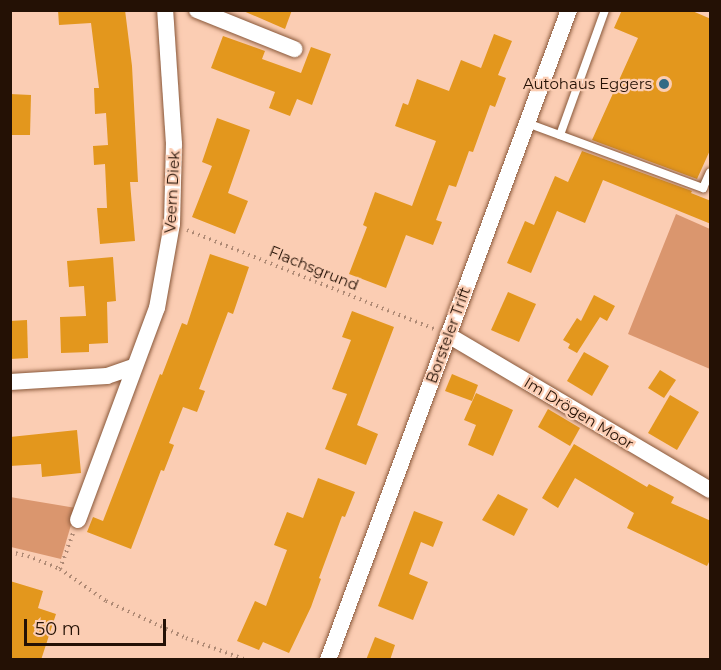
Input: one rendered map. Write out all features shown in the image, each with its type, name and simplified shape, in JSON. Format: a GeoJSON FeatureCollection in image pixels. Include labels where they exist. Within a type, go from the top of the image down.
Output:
{"type":"FeatureCollection","features":[{"type":"Feature","properties":{"kind":"street","name":"Veern Diek"},"geometry":{"type":"LineString","coordinates":[[78,520],[133,367],[157,308],[172,224],[174,144],[165,10]]}},
{"type":"Feature","properties":{"kind":"street"},"geometry":{"type":"LineString","coordinates":[[196,10],[294,49]]}},
{"type":"Feature","properties":{"kind":"street","name":"Borsteler Trift"},"geometry":{"type":"LineString","coordinates":[[328,660],[569,10]]}},
{"type":"Feature","properties":{"kind":"street","name":"Im Drögen Moor"},"geometry":{"type":"LineString","coordinates":[[448,335],[711,490]]}},
{"type":"Feature","properties":{"kind":"street"},"geometry":{"type":"LineString","coordinates":[[10,382],[107,376],[133,367]]}},
{"type":"Feature","properties":{"kind":"lane"},"geometry":{"type":"LineString","coordinates":[[560,135],[605,10]]}},
{"type":"Feature","properties":{"kind":"lane"},"geometry":{"type":"LineString","coordinates":[[527,123],[703,188],[711,172]]}},
{"type":"Feature","properties":{"kind":"path","name":"Flachsgrund"},"geometry":{"type":"LineString","coordinates":[[172,224],[448,335]]}},
{"type":"Feature","properties":{"kind":"path"},"geometry":{"type":"LineString","coordinates":[[60,570],[78,520]]}},
{"type":"Feature","properties":{"kind":"path"},"geometry":{"type":"LineString","coordinates":[[10,552],[28,556],[60,570],[106,601],[186,638],[246,660]]}},
{"type":"Feature","properties":{"kind":"shaded area"},"geometry":{"type":"Polygon","coordinates":[[[676,214],[710,229],[710,369],[628,334],[676,214]]]}},
{"type":"Feature","properties":{"kind":"shaded area"},"geometry":{"type":"Polygon","coordinates":[[[10,497],[76,508],[61,559],[11,547],[10,497]]]}},
{"type":"Feature","properties":{"kind":"building"},"geometry":{"type":"Polygon","coordinates":[[[58,10],[125,10],[132,66],[138,182],[130,182],[135,241],[100,244],[97,208],[107,208],[105,164],[94,165],[93,146],[108,145],[106,113],[95,114],[94,88],[99,88],[91,23],[59,25],[58,10]]]}},
{"type":"Feature","properties":{"kind":"building"},"geometry":{"type":"Polygon","coordinates":[[[241,10],[292,10],[285,29],[241,10]]]}},
{"type":"Feature","properties":{"kind":"building","name":"Autohaus Eggers"},"geometry":{"type":"Polygon","coordinates":[[[622,10],[690,10],[711,19],[711,148],[697,179],[592,140],[638,38],[614,28],[622,10]]]}},
{"type":"Feature","properties":{"kind":"building"},"geometry":{"type":"Polygon","coordinates":[[[494,34],[512,41],[498,75],[506,78],[495,107],[490,105],[473,152],[469,151],[456,187],[449,185],[436,220],[442,222],[433,245],[406,235],[386,288],[349,274],[367,227],[363,225],[375,192],[412,206],[436,141],[395,126],[403,103],[408,105],[417,79],[449,91],[461,60],[481,68],[494,34]]]}},
{"type":"Feature","properties":{"kind":"building"},"geometry":{"type":"Polygon","coordinates":[[[223,36],[265,51],[262,59],[301,73],[311,47],[331,54],[312,105],[297,99],[290,116],[269,108],[275,92],[211,68],[223,36]]]}},
{"type":"Feature","properties":{"kind":"building"},"geometry":{"type":"Polygon","coordinates":[[[10,94],[31,95],[30,135],[10,135],[10,94]]]}},
{"type":"Feature","properties":{"kind":"building"},"geometry":{"type":"Polygon","coordinates":[[[217,118],[250,130],[228,193],[248,201],[235,234],[192,217],[212,166],[202,162],[217,118]]]}},
{"type":"Feature","properties":{"kind":"building"},"geometry":{"type":"Polygon","coordinates":[[[582,151],[692,191],[691,193],[711,201],[711,224],[603,180],[585,223],[557,211],[531,273],[507,263],[525,221],[534,225],[555,176],[568,182],[582,151]]]}},
{"type":"Feature","properties":{"kind":"building"},"geometry":{"type":"Polygon","coordinates":[[[210,254],[249,267],[233,314],[228,312],[199,389],[205,391],[197,412],[183,407],[169,443],[174,445],[164,471],[161,470],[131,549],[87,532],[93,517],[103,521],[160,374],[162,375],[182,323],[187,325],[210,254]]]}},
{"type":"Feature","properties":{"kind":"building"},"geometry":{"type":"Polygon","coordinates":[[[113,257],[116,301],[107,302],[108,343],[89,344],[89,352],[61,353],[60,317],[86,316],[84,286],[69,287],[67,261],[113,257]]]}},
{"type":"Feature","properties":{"kind":"building"},"geometry":{"type":"Polygon","coordinates":[[[508,292],[536,304],[519,342],[491,330],[508,292]]]}},
{"type":"Feature","properties":{"kind":"building"},"geometry":{"type":"Polygon","coordinates":[[[594,295],[615,306],[607,321],[600,317],[577,353],[568,348],[570,344],[563,340],[577,318],[581,321],[594,295]]]}},
{"type":"Feature","properties":{"kind":"building"},"geometry":{"type":"Polygon","coordinates":[[[352,311],[394,327],[357,425],[378,434],[366,465],[325,449],[347,394],[332,389],[351,340],[342,337],[352,311]]]}},
{"type":"Feature","properties":{"kind":"building"},"geometry":{"type":"Polygon","coordinates":[[[27,320],[28,358],[10,359],[10,321],[27,320]]]}},
{"type":"Feature","properties":{"kind":"building"},"geometry":{"type":"Polygon","coordinates":[[[584,352],[609,366],[592,396],[567,381],[584,352]]]}},
{"type":"Feature","properties":{"kind":"building"},"geometry":{"type":"Polygon","coordinates":[[[660,370],[676,380],[664,398],[648,388],[660,370]]]}},
{"type":"Feature","properties":{"kind":"building"},"geometry":{"type":"Polygon","coordinates":[[[452,374],[478,385],[472,401],[445,391],[452,374]]]}},
{"type":"Feature","properties":{"kind":"building"},"geometry":{"type":"Polygon","coordinates":[[[476,393],[513,410],[493,456],[468,445],[476,425],[464,420],[476,393]]]}},
{"type":"Feature","properties":{"kind":"building"},"geometry":{"type":"Polygon","coordinates":[[[670,395],[699,412],[677,450],[648,433],[670,395]]]}},
{"type":"Feature","properties":{"kind":"building"},"geometry":{"type":"Polygon","coordinates":[[[548,409],[580,428],[570,446],[538,427],[548,409]]]}},
{"type":"Feature","properties":{"kind":"building"},"geometry":{"type":"Polygon","coordinates":[[[77,430],[81,473],[42,477],[41,464],[10,466],[10,437],[77,430]]]}},
{"type":"Feature","properties":{"kind":"building"},"geometry":{"type":"Polygon","coordinates":[[[574,444],[647,487],[649,484],[674,497],[671,503],[711,521],[711,558],[707,566],[627,528],[634,513],[575,478],[558,508],[542,498],[574,444]]]}},
{"type":"Feature","properties":{"kind":"building"},"geometry":{"type":"Polygon","coordinates":[[[318,478],[355,492],[345,517],[342,516],[311,607],[289,653],[263,642],[259,650],[237,641],[255,601],[266,606],[287,550],[274,545],[287,512],[303,518],[318,478]]]}},
{"type":"Feature","properties":{"kind":"building"},"geometry":{"type":"Polygon","coordinates":[[[498,494],[528,509],[514,536],[482,520],[498,494]]]}},
{"type":"Feature","properties":{"kind":"building"},"geometry":{"type":"Polygon","coordinates":[[[414,511],[443,522],[433,547],[421,542],[409,574],[428,582],[413,620],[378,606],[414,511]]]}},
{"type":"Feature","properties":{"kind":"building"},"geometry":{"type":"Polygon","coordinates":[[[10,581],[43,591],[38,608],[56,614],[41,660],[10,660],[10,581]]]}},
{"type":"Feature","properties":{"kind":"building"},"geometry":{"type":"Polygon","coordinates":[[[375,637],[395,645],[390,660],[366,660],[375,637]]]}},
{"type":"Feature","properties":{"kind":"place","name":"Autohaus Eggers"},"geometry":{"type":"Point","coordinates":[664,84]}}]}
